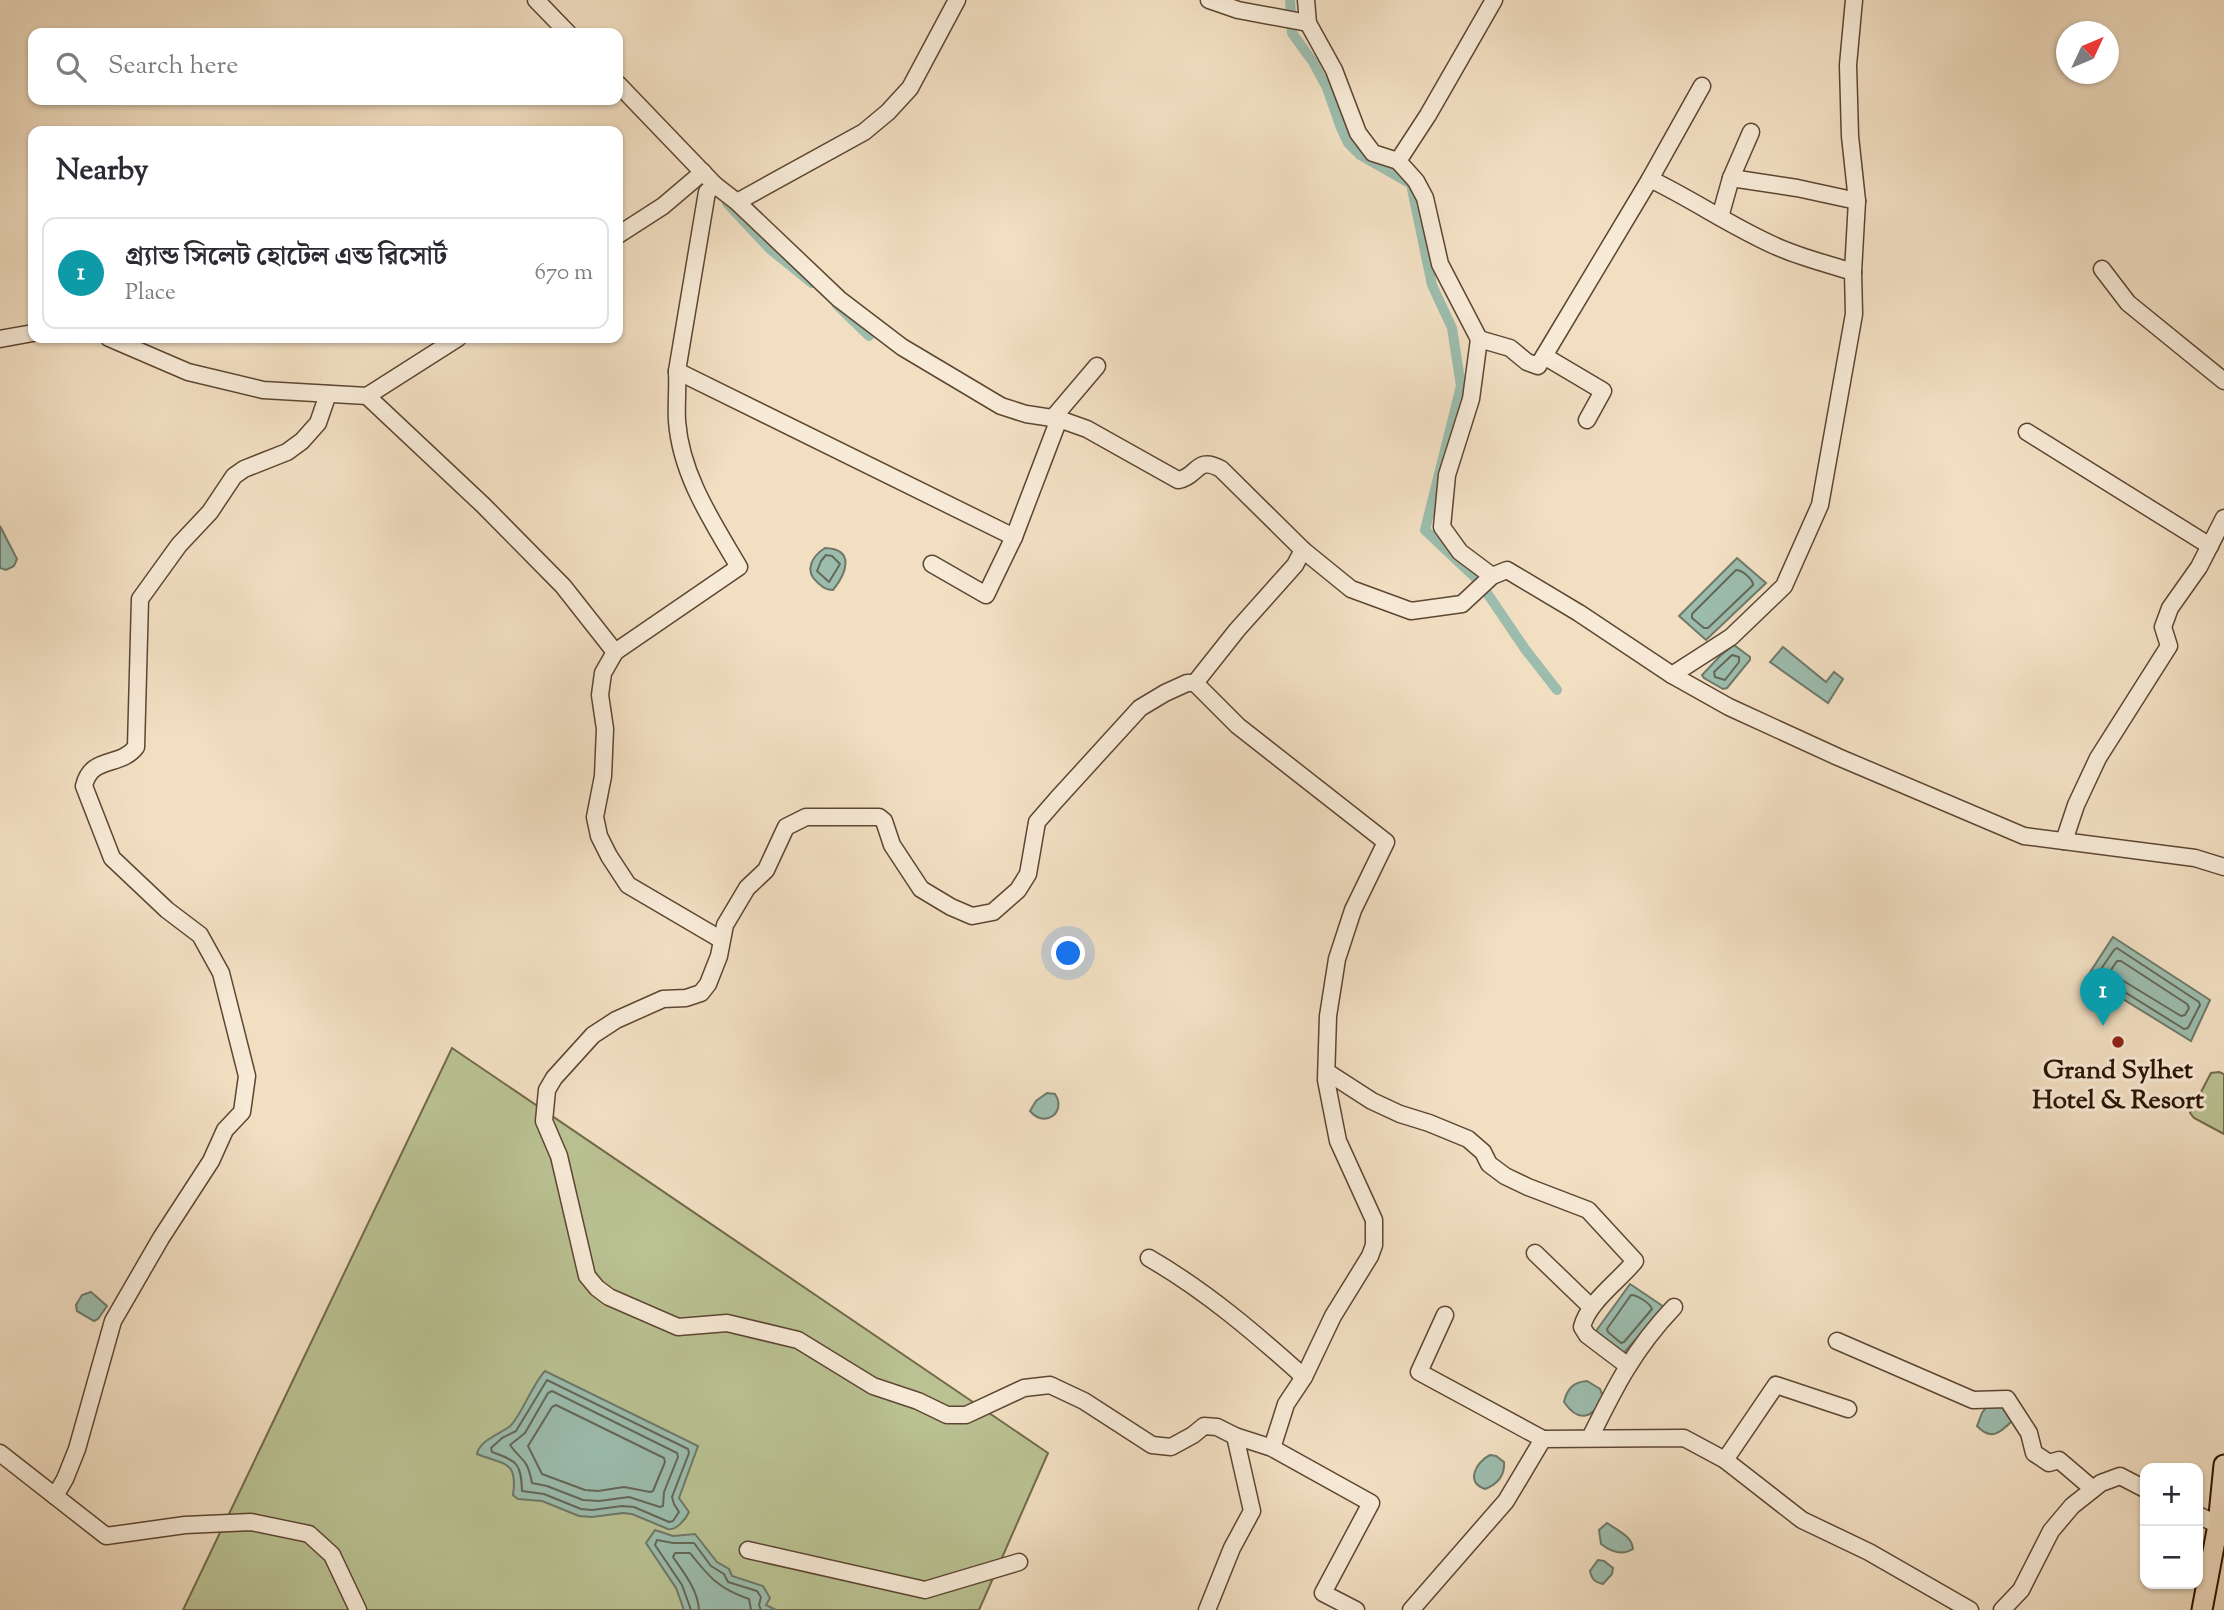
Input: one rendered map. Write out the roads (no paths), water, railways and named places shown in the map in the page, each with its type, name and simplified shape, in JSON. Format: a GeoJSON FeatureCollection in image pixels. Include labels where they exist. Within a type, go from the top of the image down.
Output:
{"type":"FeatureCollection","features":[{"type":"Feature","properties":{"kind":"main road"},"geometry":{"type":"LineString","coordinates":[[2202,1610],[2221,1525],[2224,1465]]}},
{"type":"Feature","properties":{"kind":"street"},"geometry":{"type":"LineString","coordinates":[[536,0],[563,28]]}},
{"type":"Feature","properties":{"kind":"street"},"geometry":{"type":"LineString","coordinates":[[737,202],[864,132],[888,112],[910,88],[957,0]]}},
{"type":"Feature","properties":{"kind":"street"},"geometry":{"type":"LineString","coordinates":[[1209,0],[1238,10],[1303,22]]}},
{"type":"Feature","properties":{"kind":"street"},"geometry":{"type":"LineString","coordinates":[[1306,0],[1303,22],[1334,70],[1358,133],[1373,153],[1398,161],[1416,181],[1425,198],[1440,264],[1479,339],[1471,399],[1447,475],[1442,527],[1460,552],[1492,576]]}},
{"type":"Feature","properties":{"kind":"street"},"geometry":{"type":"LineString","coordinates":[[1398,161],[1428,115],[1494,0]]}},
{"type":"Feature","properties":{"kind":"street"},"geometry":{"type":"LineString","coordinates":[[1672,675],[1731,637],[1784,586],[1820,505],[1854,314],[1853,272],[1857,201],[1850,136],[1848,65],[1854,0]]}},
{"type":"Feature","properties":{"kind":"street"},"geometry":{"type":"LineString","coordinates":[[1479,339],[1510,348],[1527,362],[1538,366],[1650,179],[1702,86]]}},
{"type":"Feature","properties":{"kind":"street"},"geometry":{"type":"LineString","coordinates":[[623,89],[715,185],[737,202],[839,299],[902,347],[1012,411],[1056,419],[1087,429],[1178,480],[1183,480],[1202,465],[1211,463],[1221,469],[1303,550],[1351,589],[1411,611],[1462,604],[1492,576],[1507,570],[1672,675],[1761,722],[2024,836],[2195,858],[2224,867]]}},
{"type":"Feature","properties":{"kind":"street"},"geometry":{"type":"LineString","coordinates":[[1720,217],[1731,178],[1751,132]]}},
{"type":"Feature","properties":{"kind":"street"},"geometry":{"type":"LineString","coordinates":[[623,232],[663,206],[703,172]]}},
{"type":"Feature","properties":{"kind":"street"},"geometry":{"type":"LineString","coordinates":[[1731,178],[1857,201]]}},
{"type":"Feature","properties":{"kind":"street"},"geometry":{"type":"LineString","coordinates":[[1650,179],[1777,247],[1853,272]]}},
{"type":"Feature","properties":{"kind":"street"},"geometry":{"type":"LineString","coordinates":[[715,185],[707,192],[677,371],[677,419],[680,440],[692,480],[706,512],[739,567],[615,652],[603,673],[600,695],[605,729],[603,776],[595,817],[599,836],[628,885],[720,939]]}},
{"type":"Feature","properties":{"kind":"street"},"geometry":{"type":"LineString","coordinates":[[2102,269],[2127,303],[2224,381]]}},
{"type":"Feature","properties":{"kind":"street"},"geometry":{"type":"LineString","coordinates":[[0,339],[28,334]]}},
{"type":"Feature","properties":{"kind":"street"},"geometry":{"type":"LineString","coordinates":[[120,343],[188,372],[263,390],[367,396],[450,343]]}},
{"type":"Feature","properties":{"kind":"street"},"geometry":{"type":"LineString","coordinates":[[1545,356],[1603,391],[1587,419]]}},
{"type":"Feature","properties":{"kind":"street"},"geometry":{"type":"LineString","coordinates":[[932,564],[986,595],[1013,537],[1056,419],[1097,366]]}},
{"type":"Feature","properties":{"kind":"street"},"geometry":{"type":"LineString","coordinates":[[677,371],[1013,537]]}},
{"type":"Feature","properties":{"kind":"street"},"geometry":{"type":"LineString","coordinates":[[55,1496],[77,1449],[113,1321],[161,1238],[211,1161],[225,1130],[242,1112],[247,1076],[220,973],[200,935],[167,910],[112,858],[84,786],[90,770],[125,757],[136,747],[140,599],[179,545],[210,512],[234,476],[244,468],[287,452],[302,441],[318,423],[328,394]]}},
{"type":"Feature","properties":{"kind":"street"},"geometry":{"type":"LineString","coordinates":[[367,396],[483,505],[563,586],[615,652]]}},
{"type":"Feature","properties":{"kind":"street"},"geometry":{"type":"LineString","coordinates":[[2027,432],[2210,546]]}},
{"type":"Feature","properties":{"kind":"street"},"geometry":{"type":"LineString","coordinates":[[2064,841],[2076,805],[2098,758],[2169,646],[2163,627],[2170,608],[2199,567],[2224,518]]}},
{"type":"Feature","properties":{"kind":"street"},"geometry":{"type":"LineString","coordinates":[[1195,683],[1237,630],[1295,565],[1303,550]]}},
{"type":"Feature","properties":{"kind":"street"},"geometry":{"type":"LineString","coordinates":[[1272,1448],[1286,1404],[1304,1377],[1333,1316],[1370,1256],[1375,1234],[1374,1220],[1338,1141],[1326,1080],[1328,1016],[1337,959],[1353,910],[1386,842],[1238,726],[1195,683],[1187,683],[1140,708],[1037,822],[1028,874],[1018,890],[993,912],[972,916],[921,890],[892,845],[884,821],[879,817],[806,817],[786,827],[766,870],[747,888],[724,925],[719,956],[708,984],[701,993],[663,999],[616,1020],[593,1035],[572,1056],[547,1090],[544,1121],[559,1156],[587,1276],[609,1297],[678,1327],[727,1324],[798,1340],[873,1386],[918,1401],[947,1415],[966,1415],[1024,1388],[1050,1385],[1084,1401],[1152,1445],[1171,1447],[1204,1426],[1217,1427],[1272,1448],[1371,1503],[1323,1593],[1356,1610]]}},
{"type":"Feature","properties":{"kind":"street"},"geometry":{"type":"LineString","coordinates":[[1327,1072],[1372,1101],[1468,1139],[1483,1152],[1489,1164],[1505,1176],[1587,1210],[1635,1261],[1591,1307],[1582,1327],[1587,1335],[1628,1366]]}},
{"type":"Feature","properties":{"kind":"street"},"geometry":{"type":"LineString","coordinates":[[1535,1254],[1591,1307]]}},
{"type":"Feature","properties":{"kind":"street"},"geometry":{"type":"LineString","coordinates":[[1149,1258],[1226,1309],[1304,1377]]}},
{"type":"Feature","properties":{"kind":"street"},"geometry":{"type":"LineString","coordinates":[[1590,1438],[1628,1366],[1651,1331],[1674,1307]]}},
{"type":"Feature","properties":{"kind":"street"},"geometry":{"type":"LineString","coordinates":[[1446,1315],[1419,1372],[1543,1439],[1684,1438],[1725,1460],[1802,1520],[1869,1552],[1970,1610]]}},
{"type":"Feature","properties":{"kind":"street"},"geometry":{"type":"LineString","coordinates":[[1837,1341],[1973,1400],[2007,1399],[2029,1433],[2034,1453],[2049,1463],[2059,1460],[2094,1489]]}},
{"type":"Feature","properties":{"kind":"street"},"geometry":{"type":"LineString","coordinates":[[1725,1460],[1776,1385],[1847,1409]]}},
{"type":"Feature","properties":{"kind":"street"},"geometry":{"type":"LineString","coordinates":[[1208,1610],[1232,1548],[1252,1511],[1236,1436]]}},
{"type":"Feature","properties":{"kind":"street"},"geometry":{"type":"LineString","coordinates":[[1411,1610],[1506,1501],[1543,1439]]}},
{"type":"Feature","properties":{"kind":"street"},"geometry":{"type":"LineString","coordinates":[[0,1453],[106,1536],[185,1525],[251,1522],[309,1534],[332,1555],[358,1610]]}},
{"type":"Feature","properties":{"kind":"street"},"geometry":{"type":"LineString","coordinates":[[2001,1610],[2021,1590],[2051,1531],[2072,1506],[2101,1482],[2120,1476],[2140,1486]]}},
{"type":"Feature","properties":{"kind":"street"},"geometry":{"type":"LineString","coordinates":[[2203,1517],[2221,1525]]}},
{"type":"Feature","properties":{"kind":"street"},"geometry":{"type":"LineString","coordinates":[[748,1550],[925,1590],[1019,1562]]}},
{"type":"Feature","properties":{"kind":"water"},"geometry":{"type":"Polygon","coordinates":[[[0,526],[17,559],[14,566],[6,570],[0,568],[0,526]]]}},
{"type":"Feature","properties":{"kind":"water"},"geometry":{"type":"Polygon","coordinates":[[[825,548],[841,553],[846,563],[842,577],[833,590],[823,587],[813,578],[810,569],[813,559],[825,548]]]}},
{"type":"Feature","properties":{"kind":"water"},"geometry":{"type":"Polygon","coordinates":[[[1737,558],[1766,583],[1706,640],[1679,616],[1737,558]]]}},
{"type":"Feature","properties":{"kind":"water"},"geometry":{"type":"Polygon","coordinates":[[[1734,645],[1750,657],[1750,660],[1727,688],[1723,689],[1702,675],[1734,645]]]}},
{"type":"Feature","properties":{"kind":"water"},"geometry":{"type":"Polygon","coordinates":[[[1783,647],[1826,682],[1834,672],[1843,679],[1828,703],[1770,662],[1783,647]]]}},
{"type":"Feature","properties":{"kind":"water"},"geometry":{"type":"Polygon","coordinates":[[[2113,937],[2210,1000],[2191,1041],[2087,977],[2113,937]]]}},
{"type":"Feature","properties":{"kind":"water"},"geometry":{"type":"Polygon","coordinates":[[[1047,1093],[1055,1094],[1058,1101],[1056,1112],[1048,1118],[1036,1116],[1030,1111],[1036,1101],[1047,1093]]]}},
{"type":"Feature","properties":{"kind":"water"},"geometry":{"type":"Polygon","coordinates":[[[1630,1284],[1664,1307],[1622,1355],[1596,1331],[1630,1284]]]}},
{"type":"Feature","properties":{"kind":"water"},"geometry":{"type":"Polygon","coordinates":[[[91,1292],[107,1306],[94,1321],[77,1311],[76,1305],[82,1295],[91,1292]]]}},
{"type":"Feature","properties":{"kind":"water"},"geometry":{"type":"Polygon","coordinates":[[[545,1371],[698,1446],[679,1498],[689,1512],[680,1524],[668,1529],[623,1513],[579,1516],[542,1501],[518,1499],[513,1495],[511,1470],[502,1463],[477,1454],[481,1445],[513,1423],[545,1371]]]}},
{"type":"Feature","properties":{"kind":"water"},"geometry":{"type":"Polygon","coordinates":[[[1587,1381],[1600,1389],[1603,1396],[1591,1413],[1581,1416],[1564,1402],[1571,1387],[1587,1381]]]}},
{"type":"Feature","properties":{"kind":"water"},"geometry":{"type":"Polygon","coordinates":[[[2006,1403],[2012,1421],[2003,1429],[1991,1434],[1977,1426],[1988,1405],[2006,1403]]]}},
{"type":"Feature","properties":{"kind":"water"},"geometry":{"type":"Polygon","coordinates":[[[1490,1455],[1504,1462],[1504,1467],[1500,1479],[1485,1489],[1475,1482],[1474,1477],[1480,1462],[1490,1455]]]}},
{"type":"Feature","properties":{"kind":"water"},"geometry":{"type":"Polygon","coordinates":[[[1607,1523],[1627,1537],[1633,1549],[1616,1552],[1601,1544],[1599,1530],[1607,1523]]]}},
{"type":"Feature","properties":{"kind":"water"},"geometry":{"type":"Polygon","coordinates":[[[655,1530],[673,1536],[695,1534],[717,1562],[729,1569],[732,1576],[763,1586],[770,1598],[766,1605],[776,1610],[684,1610],[676,1588],[646,1543],[655,1530]]]}},
{"type":"Feature","properties":{"kind":"water"},"geometry":{"type":"Polygon","coordinates":[[[1598,1560],[1613,1568],[1612,1574],[1603,1584],[1594,1580],[1590,1571],[1598,1560]]]}},
{"type":"Feature","properties":{"kind":"waterway"},"geometry":{"type":"LineString","coordinates":[[1290,0],[1292,33],[1313,62],[1327,88],[1348,143],[1360,155],[1411,184],[1432,285],[1452,328],[1461,386],[1425,530],[1479,581]]}},
{"type":"Feature","properties":{"kind":"waterway"},"geometry":{"type":"LineString","coordinates":[[727,203],[770,249],[812,283]]}},
{"type":"Feature","properties":{"kind":"waterway"},"geometry":{"type":"LineString","coordinates":[[837,305],[869,336]]}},
{"type":"Feature","properties":{"kind":"waterway"},"geometry":{"type":"LineString","coordinates":[[1485,590],[1557,690]]}},
{"type":"Feature","properties":{"kind":"place","name":"গ্র‍্যান্ড সিলেট হোটেল এন্ড রিসোর্ট"},"geometry":{"type":"Point","coordinates":[2103,1026]}},
{"type":"Feature","properties":{"kind":"place","name":"Grand Sylhet Hotel & Resort"},"geometry":{"type":"Point","coordinates":[2118,1042]}}]}
